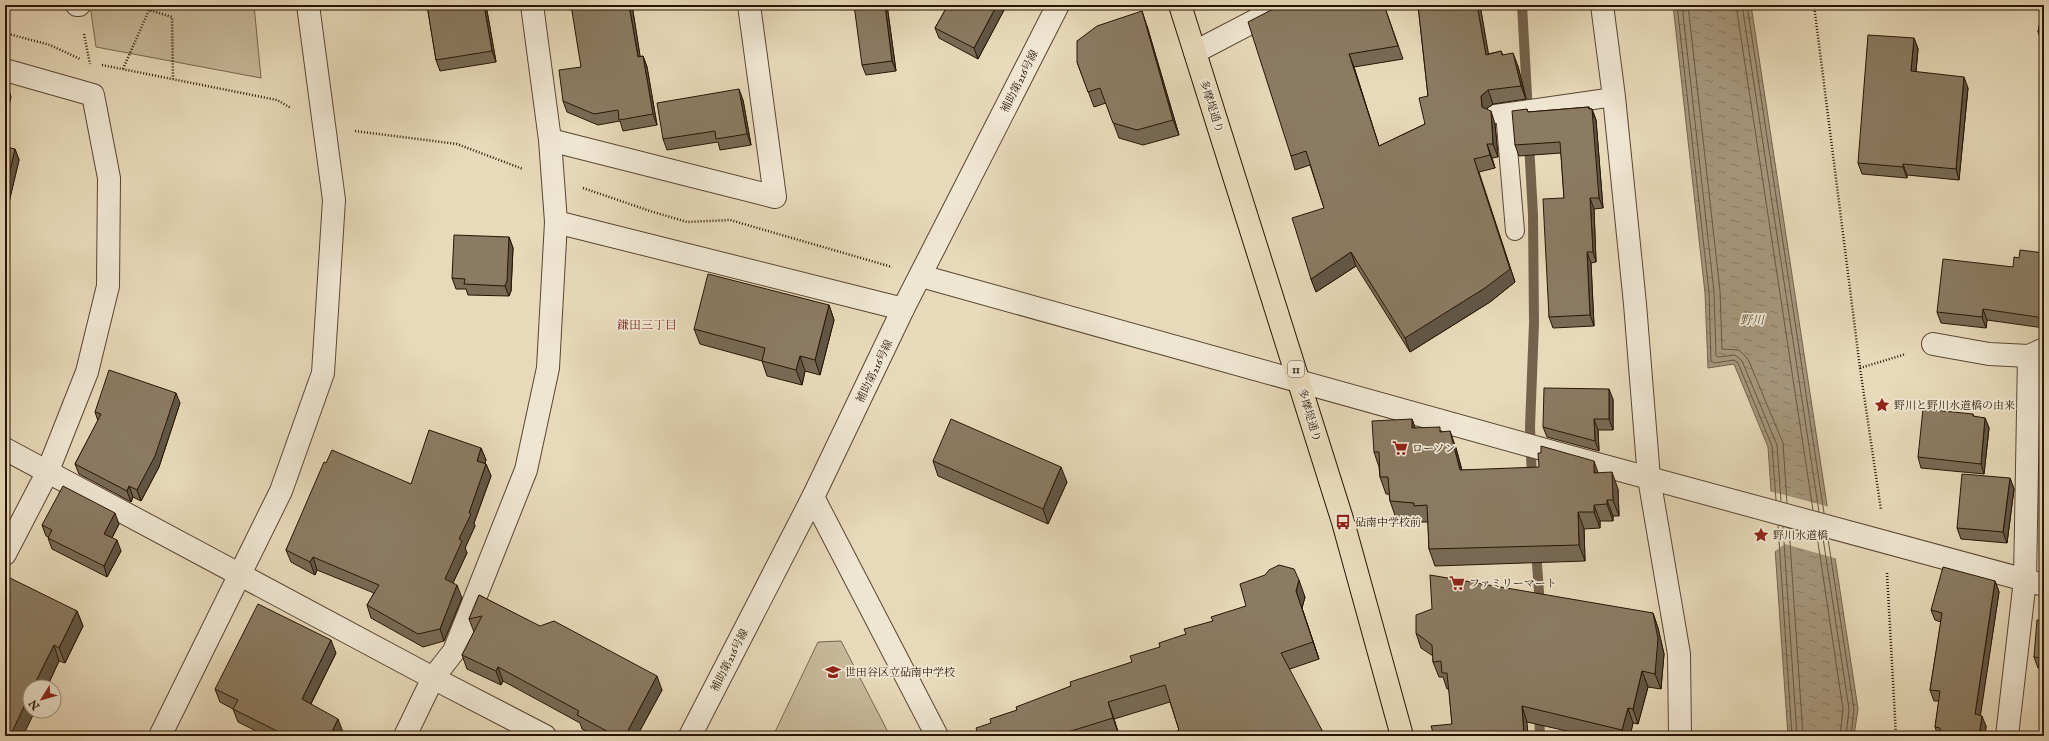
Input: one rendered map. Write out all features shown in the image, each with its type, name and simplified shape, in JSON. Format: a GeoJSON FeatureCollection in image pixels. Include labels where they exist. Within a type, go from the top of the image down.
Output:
{"type":"FeatureCollection","features":[{"type":"Feature","properties":{"kind":"main road","name":"多摩堤通り"},"geometry":{"type":"LineString","coordinates":[[1180,5],[1300,382],[1361,586],[1402,736]]}},
{"type":"Feature","properties":{"kind":"street"},"geometry":{"type":"LineString","coordinates":[[160,736],[281,491],[323,373],[334,200],[308,5]]}},
{"type":"Feature","properties":{"kind":"street"},"geometry":{"type":"LineString","coordinates":[[405,736],[433,678],[454,651],[526,470],[548,368],[556,222],[550,140],[532,5]]}},
{"type":"Feature","properties":{"kind":"street"},"geometry":{"type":"LineString","coordinates":[[550,140],[775,197],[749,5]]}},
{"type":"Feature","properties":{"kind":"street","name":"補助第216号線"},"geometry":{"type":"LineString","coordinates":[[690,736],[813,497],[903,310],[922,276],[1058,5]]}},
{"type":"Feature","properties":{"kind":"street"},"geometry":{"type":"LineString","coordinates":[[1195,52],[1285,5]]}},
{"type":"Feature","properties":{"kind":"street"},"geometry":{"type":"LineString","coordinates":[[1602,5],[1614,97],[1635,304],[1649,478],[1679,654],[1680,736]]}},
{"type":"Feature","properties":{"kind":"street"},"geometry":{"type":"LineString","coordinates":[[5,70],[93,95],[109,178],[108,286],[88,372],[47,472],[5,554]]}},
{"type":"Feature","properties":{"kind":"street"},"geometry":{"type":"LineString","coordinates":[[556,222],[903,310]]}},
{"type":"Feature","properties":{"kind":"street"},"geometry":{"type":"LineString","coordinates":[[922,276],[1553,452],[2035,582]]}},
{"type":"Feature","properties":{"kind":"street"},"geometry":{"type":"LineString","coordinates":[[1933,344],[1989,354],[2037,352],[2035,582],[2007,736]]}},
{"type":"Feature","properties":{"kind":"street"},"geometry":{"type":"LineString","coordinates":[[5,449],[433,678],[545,736]]}},
{"type":"Feature","properties":{"kind":"street"},"geometry":{"type":"LineString","coordinates":[[813,497],[937,736]]}},
{"type":"Feature","properties":{"kind":"lane"},"geometry":{"type":"LineString","coordinates":[[1515,231],[1503,113],[1614,97]]}},
{"type":"Feature","properties":{"kind":"path"},"geometry":{"type":"LineString","coordinates":[[78,5],[90,63],[93,95]]}},
{"type":"Feature","properties":{"kind":"path"},"geometry":{"type":"LineString","coordinates":[[1814,5],[1860,368],[1885,542],[1896,736]]}},
{"type":"Feature","properties":{"kind":"path"},"geometry":{"type":"LineString","coordinates":[[122,69],[149,10],[172,17],[173,79]]}},
{"type":"Feature","properties":{"kind":"path"},"geometry":{"type":"LineString","coordinates":[[5,33],[50,45],[90,63],[277,100],[325,127],[457,144],[554,179],[687,222],[730,220],[922,276]]}},
{"type":"Feature","properties":{"kind":"path"},"geometry":{"type":"LineString","coordinates":[[1860,368],[1890,360]]}},
{"type":"Feature","properties":{"kind":"shaded area"},"geometry":{"type":"Polygon","coordinates":[[[90,5],[254,5],[261,78],[96,47],[90,5]]]}},
{"type":"Feature","properties":{"kind":"shaded area"},"geometry":{"type":"Polygon","coordinates":[[[841,641],[890,736],[773,736],[818,642],[841,641]]]}},
{"type":"Feature","properties":{"kind":"water","name":"野川"},"geometry":{"type":"Polygon","coordinates":[[[1673,5],[1751,5],[1858,709],[1854,736],[1788,736],[1768,447],[1734,364],[1708,368],[1705,293],[1673,5]]]}},
{"type":"Feature","properties":{"kind":"pier"},"geometry":{"type":"Polygon","coordinates":[[[1769,491],[1830,507],[1838,559],[1785,544],[1774,552],[1769,491]]]}},
{"type":"Feature","properties":{"kind":"building"},"geometry":{"type":"Polygon","coordinates":[[[427,5],[484,5],[492,51],[436,60],[427,5]]]}},
{"type":"Feature","properties":{"kind":"building"},"geometry":{"type":"Polygon","coordinates":[[[571,5],[629,5],[638,57],[643,56],[653,114],[619,120],[618,110],[594,114],[563,101],[559,70],[581,67],[571,5]]]}},
{"type":"Feature","properties":{"kind":"building"},"geometry":{"type":"Polygon","coordinates":[[[854,5],[885,5],[892,61],[862,65],[854,5]]]}},
{"type":"Feature","properties":{"kind":"building"},"geometry":{"type":"Polygon","coordinates":[[[948,5],[997,5],[974,48],[935,28],[948,5]]]}},
{"type":"Feature","properties":{"kind":"building"},"geometry":{"type":"Polygon","coordinates":[[[1281,5],[1384,5],[1398,46],[1349,54],[1379,146],[1425,124],[1419,98],[1428,96],[1418,5],[1477,5],[1486,55],[1501,51],[1502,55],[1513,53],[1521,86],[1488,90],[1481,96],[1482,107],[1491,111],[1493,144],[1487,144],[1490,155],[1474,159],[1510,269],[1485,288],[1405,338],[1351,252],[1311,279],[1292,218],[1324,208],[1306,151],[1291,156],[1248,22],[1281,5]]]}},
{"type":"Feature","properties":{"kind":"building"},"geometry":{"type":"Polygon","coordinates":[[[2043,5],[2044,37],[2042,37],[2043,33],[2038,32],[2043,5]]]}},
{"type":"Feature","properties":{"kind":"building"},"geometry":{"type":"Polygon","coordinates":[[[1142,11],[1173,120],[1137,130],[1113,123],[1100,88],[1088,92],[1077,62],[1077,41],[1097,26],[1142,11]]]}},
{"type":"Feature","properties":{"kind":"building"},"geometry":{"type":"Polygon","coordinates":[[[1868,35],[1914,38],[1911,71],[1964,77],[1956,169],[1903,164],[1903,167],[1858,163],[1868,35]]]}},
{"type":"Feature","properties":{"kind":"building"},"geometry":{"type":"Polygon","coordinates":[[[5,86],[8,87],[5,97],[5,86]]]}},
{"type":"Feature","properties":{"kind":"building"},"geometry":{"type":"Polygon","coordinates":[[[739,89],[747,134],[716,139],[715,131],[663,139],[657,103],[739,89]]]}},
{"type":"Feature","properties":{"kind":"building"},"geometry":{"type":"Polygon","coordinates":[[[1589,107],[1589,109],[1592,109],[1599,198],[1590,198],[1593,252],[1587,252],[1590,315],[1549,317],[1543,199],[1564,198],[1560,142],[1515,145],[1512,111],[1527,109],[1528,112],[1589,107]]]}},
{"type":"Feature","properties":{"kind":"building"},"geometry":{"type":"Polygon","coordinates":[[[5,147],[15,149],[5,192],[5,147]]]}},
{"type":"Feature","properties":{"kind":"building"},"geometry":{"type":"Polygon","coordinates":[[[454,235],[509,237],[507,281],[505,286],[464,284],[465,279],[452,278],[454,235]]]}},
{"type":"Feature","properties":{"kind":"building"},"geometry":{"type":"Polygon","coordinates":[[[2020,250],[2044,253],[2044,318],[1983,309],[1982,317],[1937,312],[1943,259],[2013,267],[2014,257],[2019,258],[2020,250]]]}},
{"type":"Feature","properties":{"kind":"building"},"geometry":{"type":"Polygon","coordinates":[[[708,274],[829,305],[815,360],[800,356],[796,370],[762,361],[765,348],[694,329],[708,274]]]}},
{"type":"Feature","properties":{"kind":"building"},"geometry":{"type":"Polygon","coordinates":[[[109,370],[176,393],[155,456],[137,490],[129,486],[127,491],[75,464],[101,414],[95,412],[109,370]]]}},
{"type":"Feature","properties":{"kind":"building"},"geometry":{"type":"Polygon","coordinates":[[[1544,388],[1609,389],[1609,419],[1594,419],[1595,441],[1543,427],[1544,388]]]}},
{"type":"Feature","properties":{"kind":"building"},"geometry":{"type":"Polygon","coordinates":[[[1923,409],[1973,414],[1973,416],[1985,418],[1981,464],[1918,457],[1923,409]]]}},
{"type":"Feature","properties":{"kind":"building"},"geometry":{"type":"Polygon","coordinates":[[[951,419],[1061,467],[1043,509],[933,461],[951,419]]]}},
{"type":"Feature","properties":{"kind":"building"},"geometry":{"type":"Polygon","coordinates":[[[1412,419],[1412,428],[1440,427],[1440,432],[1450,431],[1460,470],[1539,467],[1538,453],[1541,453],[1541,446],[1594,461],[1594,473],[1612,472],[1613,500],[1607,500],[1607,504],[1594,505],[1594,512],[1578,512],[1579,545],[1429,549],[1427,505],[1414,506],[1414,503],[1390,501],[1388,477],[1380,477],[1379,452],[1374,452],[1372,421],[1412,419]]]}},
{"type":"Feature","properties":{"kind":"building"},"geometry":{"type":"Polygon","coordinates":[[[429,430],[481,448],[477,461],[486,464],[469,513],[471,514],[459,539],[462,541],[445,579],[457,585],[440,629],[418,634],[367,605],[379,585],[313,557],[310,562],[286,550],[324,462],[326,463],[332,450],[411,484],[429,430]]]}},
{"type":"Feature","properties":{"kind":"building"},"geometry":{"type":"Polygon","coordinates":[[[1962,474],[2010,478],[2003,532],[1957,528],[1962,474]]]}},
{"type":"Feature","properties":{"kind":"building"},"geometry":{"type":"Polygon","coordinates":[[[63,486],[115,513],[104,534],[117,540],[104,566],[48,538],[52,530],[42,525],[63,486]]]}},
{"type":"Feature","properties":{"kind":"building"},"geometry":{"type":"Polygon","coordinates":[[[1279,565],[1294,569],[1299,580],[1296,591],[1313,642],[1281,653],[1325,736],[1167,736],[1179,730],[1165,685],[1108,702],[1113,718],[1055,736],[979,736],[976,728],[991,723],[990,719],[1017,710],[1016,707],[1071,686],[1070,682],[1132,662],[1130,656],[1160,647],[1159,643],[1186,634],[1184,629],[1213,621],[1211,617],[1246,606],[1240,584],[1265,575],[1269,570],[1279,565]]]}},
{"type":"Feature","properties":{"kind":"building"},"geometry":{"type":"Polygon","coordinates":[[[1943,567],[1995,581],[1975,714],[1982,716],[1979,736],[1939,736],[1940,728],[1935,727],[1940,691],[1930,690],[1942,613],[1931,610],[1943,567]]]}},
{"type":"Feature","properties":{"kind":"building"},"geometry":{"type":"Polygon","coordinates":[[[1430,575],[1653,613],[1658,639],[1655,674],[1642,671],[1633,709],[1628,708],[1622,730],[1522,706],[1524,736],[1434,736],[1431,726],[1452,724],[1447,673],[1442,673],[1441,661],[1433,662],[1432,645],[1416,633],[1416,615],[1432,609],[1430,575]]]}},
{"type":"Feature","properties":{"kind":"building"},"geometry":{"type":"Polygon","coordinates":[[[8,577],[77,611],[59,648],[54,645],[37,679],[22,679],[22,711],[10,736],[5,736],[5,583],[8,577]]]}},
{"type":"Feature","properties":{"kind":"building"},"geometry":{"type":"Polygon","coordinates":[[[479,595],[540,626],[554,621],[657,676],[625,736],[616,736],[577,715],[579,711],[498,667],[496,671],[462,655],[482,616],[469,619],[479,595]]]}},
{"type":"Feature","properties":{"kind":"building"},"geometry":{"type":"Polygon","coordinates":[[[258,604],[331,640],[302,699],[338,719],[330,736],[287,736],[233,709],[238,700],[215,689],[258,604]]]}},
{"type":"Feature","properties":{"kind":"building"},"geometry":{"type":"Polygon","coordinates":[[[2037,620],[2044,620],[2044,665],[2040,664],[2041,658],[2034,657],[2037,620]]]}},
{"type":"Feature","properties":{"kind":"waterway"},"geometry":{"type":"LineString","coordinates":[[1522,5],[1528,113]]}},
{"type":"Feature","properties":{"kind":"waterway"},"geometry":{"type":"LineString","coordinates":[[1529,143],[1533,215],[1534,323],[1530,427],[1532,480]]}},
{"type":"Feature","properties":{"kind":"waterway"},"geometry":{"type":"LineString","coordinates":[[1536,550],[1540,606]]}},
{"type":"Feature","properties":{"kind":"waterway"},"geometry":{"type":"LineString","coordinates":[[1539,712],[1540,736]]}},
{"type":"Feature","properties":{"kind":"place","name":"野川と野川水道橋の由来"},"geometry":{"type":"Point","coordinates":[1882,405]}},
{"type":"Feature","properties":{"kind":"place","name":"ローソン"},"geometry":{"type":"Point","coordinates":[1400,448]}},
{"type":"Feature","properties":{"kind":"place","name":"砧南中学校前"},"geometry":{"type":"Point","coordinates":[1343,522]}},
{"type":"Feature","properties":{"kind":"place","name":"野川水道橋"},"geometry":{"type":"Point","coordinates":[1761,535]}},
{"type":"Feature","properties":{"kind":"place","name":"ファミリーマート"},"geometry":{"type":"Point","coordinates":[1457,583]}},
{"type":"Feature","properties":{"kind":"place","name":"世田谷区立砧南中学校"},"geometry":{"type":"Point","coordinates":[833,672]}},
{"type":"Feature","properties":{"kind":"district","name":"鎌田三丁目"},"geometry":{"type":"Point","coordinates":[647,325]}}]}
